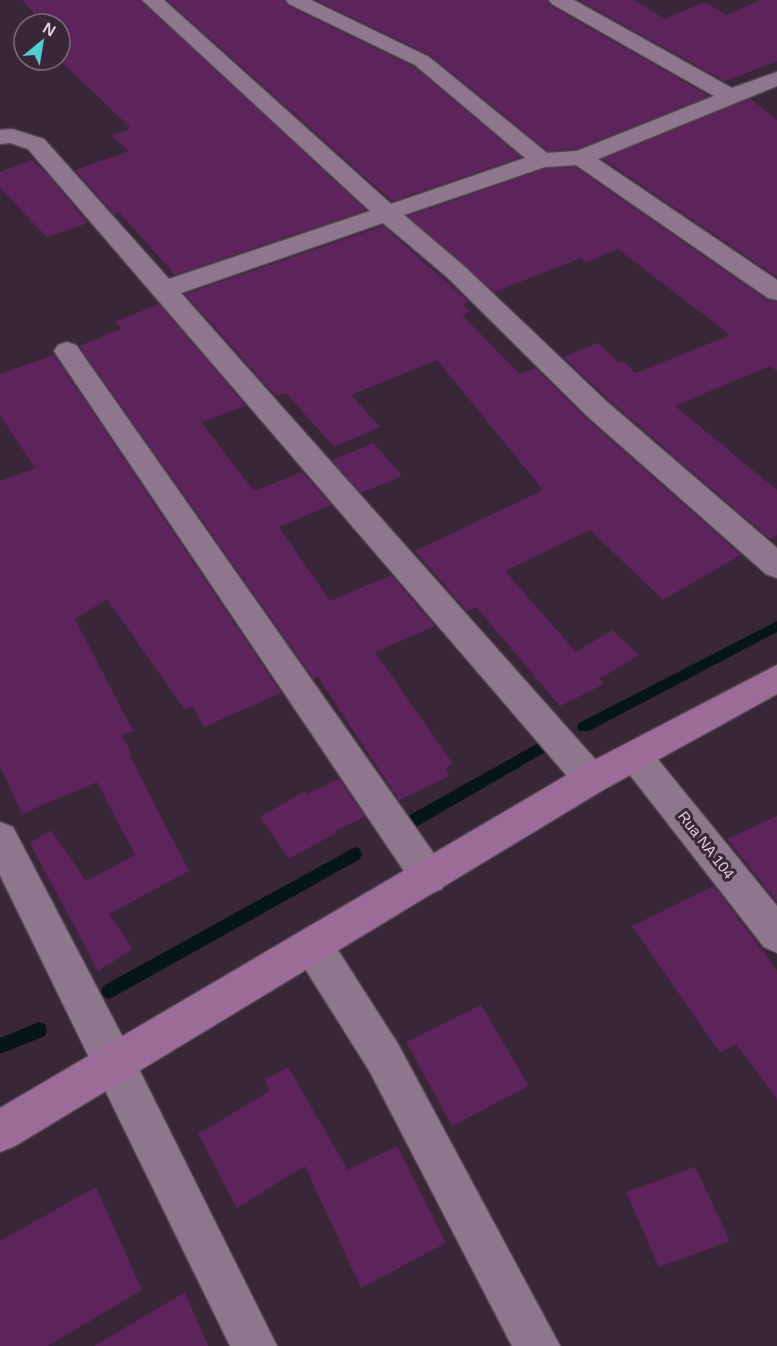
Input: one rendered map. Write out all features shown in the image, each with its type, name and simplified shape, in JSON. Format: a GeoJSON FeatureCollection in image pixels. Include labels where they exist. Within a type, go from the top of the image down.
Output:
{"type":"FeatureCollection","features":[{"type":"Feature","properties":{"kind":"street"},"geometry":{"type":"LineString","coordinates":[[152,0],[387,214],[456,272],[596,408],[777,566]]}},
{"type":"Feature","properties":{"kind":"street"},"geometry":{"type":"LineString","coordinates":[[296,0],[336,21],[387,42],[422,61],[542,160]]}},
{"type":"Feature","properties":{"kind":"street"},"geometry":{"type":"LineString","coordinates":[[559,0],[741,92],[777,103]]}},
{"type":"Feature","properties":{"kind":"street"},"geometry":{"type":"LineString","coordinates":[[163,290],[542,160],[581,158],[777,78]]}},
{"type":"Feature","properties":{"kind":"street"},"geometry":{"type":"LineString","coordinates":[[0,137],[12,136],[36,144],[591,779]]}},
{"type":"Feature","properties":{"kind":"street"},"geometry":{"type":"LineString","coordinates":[[581,158],[777,292]]}},
{"type":"Feature","properties":{"kind":"street"},"geometry":{"type":"LineString","coordinates":[[67,351],[429,877]]}},
{"type":"Feature","properties":{"kind":"street"},"geometry":{"type":"LineString","coordinates":[[0,1131],[591,779],[777,678]]}},
{"type":"Feature","properties":{"kind":"street","name":"Rua NA 104"},"geometry":{"type":"LineString","coordinates":[[635,756],[777,935]]}},
{"type":"Feature","properties":{"kind":"street"},"geometry":{"type":"LineString","coordinates":[[0,838],[115,1063],[254,1346]]}},
{"type":"Feature","properties":{"kind":"street"},"geometry":{"type":"LineString","coordinates":[[313,946],[384,1058],[492,1266],[537,1346]]}},
{"type":"Feature","properties":{"kind":"building"},"geometry":{"type":"Polygon","coordinates":[[[22,0],[140,0],[366,210],[175,275],[119,212],[114,214],[75,170],[129,151],[112,136],[131,128],[72,72],[72,12],[32,12],[22,0]]]}},
{"type":"Feature","properties":{"kind":"building"},"geometry":{"type":"Polygon","coordinates":[[[167,0],[284,0],[288,6],[414,67],[521,157],[392,201],[167,0]]]}},
{"type":"Feature","properties":{"kind":"building"},"geometry":{"type":"Polygon","coordinates":[[[316,0],[547,0],[551,6],[709,96],[576,149],[548,151],[430,55],[316,0]]]}},
{"type":"Feature","properties":{"kind":"building"},"geometry":{"type":"Polygon","coordinates":[[[579,0],[634,0],[665,19],[704,2],[727,15],[760,0],[777,0],[777,61],[726,81],[732,85],[579,0]]]}},
{"type":"Feature","properties":{"kind":"building"},"geometry":{"type":"Polygon","coordinates":[[[750,99],[777,120],[777,277],[603,159],[750,99]]]}},
{"type":"Feature","properties":{"kind":"building"},"geometry":{"type":"Polygon","coordinates":[[[32,160],[47,174],[88,223],[47,237],[0,188],[0,172],[32,160]]]}},
{"type":"Feature","properties":{"kind":"building"},"geometry":{"type":"Polygon","coordinates":[[[575,167],[767,300],[777,302],[777,371],[770,366],[675,406],[777,490],[777,535],[770,539],[608,399],[563,357],[598,343],[619,363],[622,361],[636,373],[730,335],[618,249],[586,262],[581,258],[494,292],[408,216],[545,169],[575,167]]]}},
{"type":"Feature","properties":{"kind":"building"},"geometry":{"type":"Polygon","coordinates":[[[383,226],[469,302],[462,304],[470,311],[462,315],[520,374],[535,368],[585,417],[741,555],[663,600],[590,530],[505,571],[576,652],[612,630],[639,655],[600,679],[604,684],[560,706],[476,607],[467,611],[415,551],[543,490],[437,360],[351,395],[380,427],[334,447],[286,393],[276,396],[185,294],[383,226]]]}},
{"type":"Feature","properties":{"kind":"building"},"geometry":{"type":"Polygon","coordinates":[[[159,304],[246,406],[201,422],[254,491],[302,472],[331,505],[279,527],[330,601],[391,575],[435,626],[375,652],[453,764],[445,768],[450,776],[399,800],[318,677],[314,679],[79,346],[121,329],[115,322],[159,304]]]}},
{"type":"Feature","properties":{"kind":"building"},"geometry":{"type":"Polygon","coordinates":[[[54,355],[281,693],[204,727],[192,706],[184,709],[107,599],[75,619],[133,731],[122,735],[131,753],[129,754],[189,871],[109,914],[133,949],[98,971],[30,843],[51,830],[86,881],[135,855],[97,782],[22,814],[0,766],[0,481],[35,468],[0,415],[0,374],[54,355]]]}},
{"type":"Feature","properties":{"kind":"building"},"geometry":{"type":"Polygon","coordinates":[[[374,443],[402,476],[361,493],[332,460],[374,443]]]}},
{"type":"Feature","properties":{"kind":"building"},"geometry":{"type":"Polygon","coordinates":[[[339,779],[365,817],[335,831],[336,833],[289,859],[260,817],[305,791],[307,794],[339,779]]]}},
{"type":"Feature","properties":{"kind":"building"},"geometry":{"type":"Polygon","coordinates":[[[777,816],[777,902],[727,839],[777,816]]]}},
{"type":"Feature","properties":{"kind":"building"},"geometry":{"type":"Polygon","coordinates":[[[714,886],[777,970],[777,1099],[736,1044],[720,1053],[632,926],[714,886]]]}},
{"type":"Feature","properties":{"kind":"building"},"geometry":{"type":"Polygon","coordinates":[[[481,1005],[529,1086],[452,1126],[406,1042],[481,1005]]]}},
{"type":"Feature","properties":{"kind":"building"},"geometry":{"type":"Polygon","coordinates":[[[288,1067],[348,1170],[397,1146],[446,1243],[361,1288],[305,1166],[237,1208],[198,1134],[270,1091],[265,1079],[288,1067]]]}},
{"type":"Feature","properties":{"kind":"building"},"geometry":{"type":"Polygon","coordinates":[[[695,1167],[730,1241],[659,1267],[626,1192],[695,1167]]]}},
{"type":"Feature","properties":{"kind":"building"},"geometry":{"type":"Polygon","coordinates":[[[96,1187],[142,1290],[48,1346],[0,1346],[0,1241],[96,1187]]]}},
{"type":"Feature","properties":{"kind":"building"},"geometry":{"type":"Polygon","coordinates":[[[185,1292],[208,1346],[94,1346],[185,1292]]]}},
{"type":"Feature","properties":{"kind":"waterway"},"geometry":{"type":"LineString","coordinates":[[584,727],[777,626]]}},
{"type":"Feature","properties":{"kind":"waterway"},"geometry":{"type":"LineString","coordinates":[[411,822],[542,747]]}},
{"type":"Feature","properties":{"kind":"waterway"},"geometry":{"type":"LineString","coordinates":[[109,991],[355,854]]}},
{"type":"Feature","properties":{"kind":"waterway"},"geometry":{"type":"LineString","coordinates":[[0,1046],[39,1030]]}}]}
